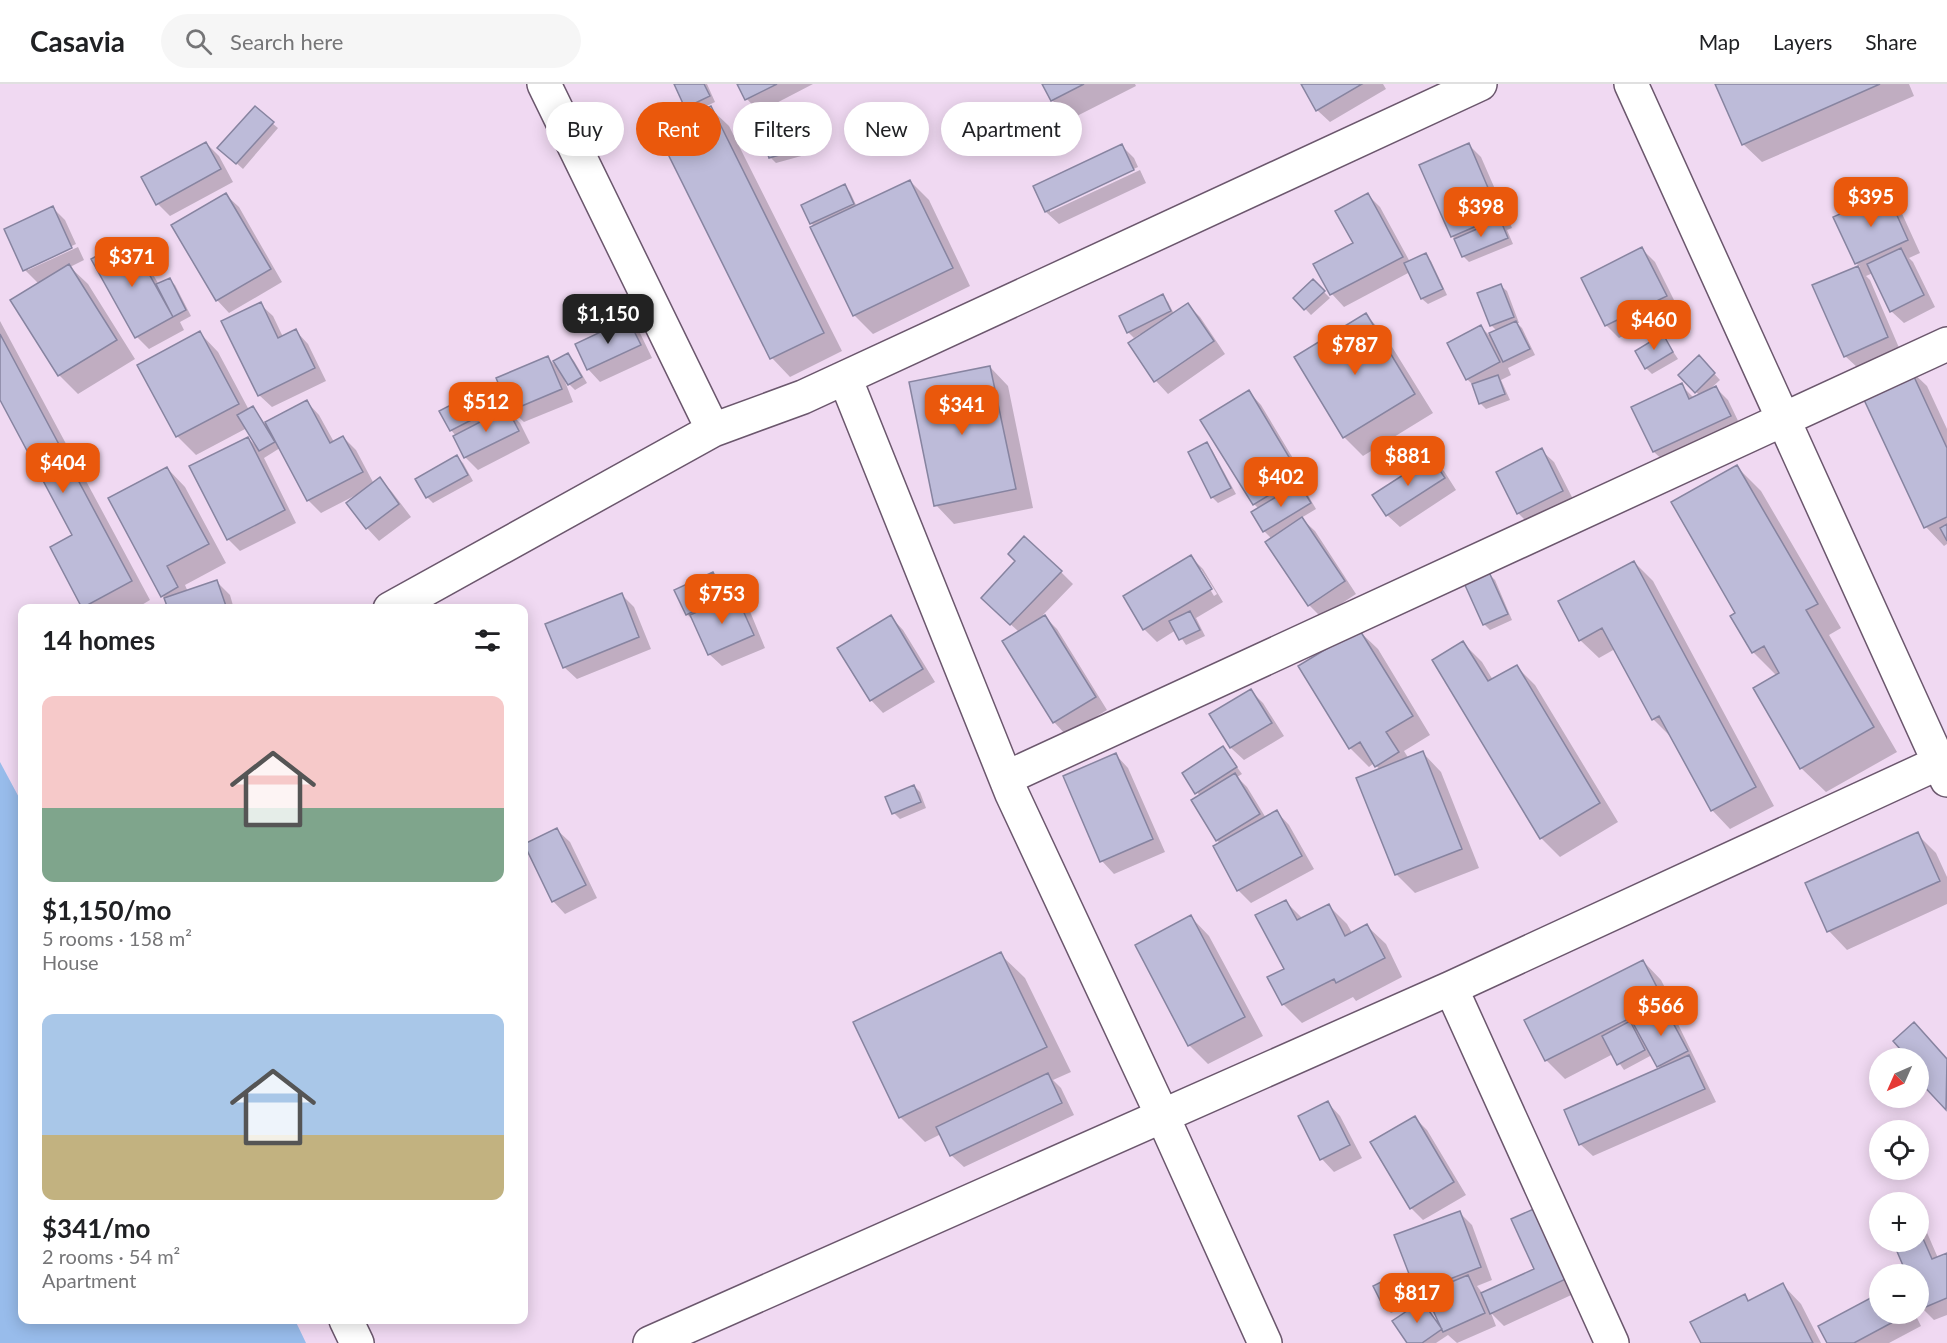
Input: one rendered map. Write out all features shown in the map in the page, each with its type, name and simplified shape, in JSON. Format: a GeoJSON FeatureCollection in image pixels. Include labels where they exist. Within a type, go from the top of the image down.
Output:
{"type":"FeatureCollection","features":[{"type":"Feature","properties":{"kind":"street"},"geometry":{"type":"LineString","coordinates":[[544,84],[712,430]]}},
{"type":"Feature","properties":{"kind":"street"},"geometry":{"type":"LineString","coordinates":[[399,604],[712,430],[803,397],[1480,84]]}},
{"type":"Feature","properties":{"kind":"street"},"geometry":{"type":"LineString","coordinates":[[650,1343],[1944,767],[1631,84]]}},
{"type":"Feature","properties":{"kind":"street"},"geometry":{"type":"LineString","coordinates":[[1006,778],[1947,344]]}},
{"type":"Feature","properties":{"kind":"street"},"geometry":{"type":"LineString","coordinates":[[845,378],[1006,778],[1265,1343]]}},
{"type":"Feature","properties":{"kind":"street"},"geometry":{"type":"LineString","coordinates":[[1451,988],[1612,1343]]}},
{"type":"Feature","properties":{"kind":"street"},"geometry":{"type":"LineString","coordinates":[[348,1324],[357,1343]]}},
{"type":"Feature","properties":{"kind":"water"},"geometry":{"type":"Polygon","coordinates":[[[0,762],[18,796],[18,1324],[297,1324],[306,1343],[0,1343],[0,762]]]}},
{"type":"Feature","properties":{"kind":"building"},"geometry":{"type":"Polygon","coordinates":[[[674,84],[704,84],[710,96],[698,102],[682,102],[674,84]]]}},
{"type":"Feature","properties":{"kind":"building"},"geometry":{"type":"Polygon","coordinates":[[[737,84],[777,84],[745,100],[737,84]]]}},
{"type":"Feature","properties":{"kind":"building"},"geometry":{"type":"Polygon","coordinates":[[[1042,84],[1084,84],[1051,101],[1042,84]]]}},
{"type":"Feature","properties":{"kind":"building"},"geometry":{"type":"Polygon","coordinates":[[[1301,84],[1362,84],[1316,111],[1301,84]]]}},
{"type":"Feature","properties":{"kind":"building"},"geometry":{"type":"Polygon","coordinates":[[[1715,84],[1880,84],[1742,145],[1715,84]]]}},
{"type":"Feature","properties":{"kind":"building"},"geometry":{"type":"Polygon","coordinates":[[[255,106],[274,122],[236,164],[217,148],[255,106]]]}},
{"type":"Feature","properties":{"kind":"building"},"geometry":{"type":"Polygon","coordinates":[[[721,126],[733,150],[733,156],[736,156],[824,333],[770,359],[669,156],[721,156],[721,126]]]}},
{"type":"Feature","properties":{"kind":"building"},"geometry":{"type":"Polygon","coordinates":[[[206,142],[221,169],[156,205],[141,177],[206,142]]]}},
{"type":"Feature","properties":{"kind":"building"},"geometry":{"type":"Polygon","coordinates":[[[1469,143],[1500,216],[1451,237],[1419,165],[1469,143]]]}},
{"type":"Feature","properties":{"kind":"building"},"geometry":{"type":"Polygon","coordinates":[[[1122,144],[1134,170],[1045,212],[1033,186],[1122,144]]]}},
{"type":"Feature","properties":{"kind":"building"},"geometry":{"type":"Polygon","coordinates":[[[910,180],[953,268],[853,316],[810,227],[910,180]]]}},
{"type":"Feature","properties":{"kind":"building"},"geometry":{"type":"Polygon","coordinates":[[[845,184],[854,204],[810,224],[801,205],[845,184]]]}},
{"type":"Feature","properties":{"kind":"building"},"geometry":{"type":"Polygon","coordinates":[[[226,193],[271,269],[216,301],[171,225],[226,193]]]}},
{"type":"Feature","properties":{"kind":"building"},"geometry":{"type":"Polygon","coordinates":[[[1368,193],[1403,257],[1330,295],[1313,264],[1353,243],[1335,211],[1368,193]]]}},
{"type":"Feature","properties":{"kind":"building"},"geometry":{"type":"Polygon","coordinates":[[[1887,193],[1908,240],[1855,264],[1833,217],[1887,193]]]}},
{"type":"Feature","properties":{"kind":"building"},"geometry":{"type":"Polygon","coordinates":[[[53,206],[72,248],[23,271],[4,229],[53,206]]]}},
{"type":"Feature","properties":{"kind":"building"},"geometry":{"type":"Polygon","coordinates":[[[1500,219],[1508,238],[1462,257],[1454,239],[1500,219]]]}},
{"type":"Feature","properties":{"kind":"building"},"geometry":{"type":"Polygon","coordinates":[[[129,238],[173,317],[135,338],[91,259],[129,238]]]}},
{"type":"Feature","properties":{"kind":"building"},"geometry":{"type":"Polygon","coordinates":[[[1642,247],[1667,296],[1605,326],[1581,278],[1642,247]]]}},
{"type":"Feature","properties":{"kind":"building"},"geometry":{"type":"Polygon","coordinates":[[[1901,248],[1924,295],[1890,312],[1867,264],[1901,248]]]}},
{"type":"Feature","properties":{"kind":"building"},"geometry":{"type":"Polygon","coordinates":[[[1426,253],[1443,289],[1421,299],[1404,263],[1426,253]]]}},
{"type":"Feature","properties":{"kind":"building"},"geometry":{"type":"Polygon","coordinates":[[[69,264],[117,340],[58,376],[10,300],[69,264]]]}},
{"type":"Feature","properties":{"kind":"building"},"geometry":{"type":"Polygon","coordinates":[[[1858,266],[1888,337],[1844,357],[1812,285],[1858,266]]]}},
{"type":"Feature","properties":{"kind":"building"},"geometry":{"type":"Polygon","coordinates":[[[170,278],[186,310],[173,317],[156,284],[170,278]]]}},
{"type":"Feature","properties":{"kind":"building"},"geometry":{"type":"Polygon","coordinates":[[[1313,279],[1325,291],[1304,310],[1293,298],[1313,279]]]}},
{"type":"Feature","properties":{"kind":"building"},"geometry":{"type":"Polygon","coordinates":[[[1501,284],[1514,317],[1490,326],[1477,293],[1501,284]]]}},
{"type":"Feature","properties":{"kind":"building"},"geometry":{"type":"Polygon","coordinates":[[[1163,294],[1171,311],[1127,333],[1119,316],[1163,294]]]}},
{"type":"Feature","properties":{"kind":"building"},"geometry":{"type":"Polygon","coordinates":[[[261,302],[278,338],[296,329],[315,368],[258,396],[221,321],[261,302]]]}},
{"type":"Feature","properties":{"kind":"building"},"geometry":{"type":"Polygon","coordinates":[[[1188,303],[1214,341],[1154,382],[1128,343],[1188,303]]]}},
{"type":"Feature","properties":{"kind":"building"},"geometry":{"type":"Polygon","coordinates":[[[1366,313],[1415,394],[1343,438],[1294,357],[1366,313]]]}},
{"type":"Feature","properties":{"kind":"building"},"geometry":{"type":"Polygon","coordinates":[[[628,319],[641,345],[587,370],[575,344],[628,319]]]}},
{"type":"Feature","properties":{"kind":"building"},"geometry":{"type":"Polygon","coordinates":[[[1516,321],[1530,349],[1503,362],[1489,333],[1516,321]]]}},
{"type":"Feature","properties":{"kind":"building"},"geometry":{"type":"Polygon","coordinates":[[[1481,325],[1500,362],[1466,380],[1447,343],[1481,325]]]}},
{"type":"Feature","properties":{"kind":"building"},"geometry":{"type":"Polygon","coordinates":[[[200,331],[239,404],[176,437],[137,365],[200,331]]]}},
{"type":"Feature","properties":{"kind":"building"},"geometry":{"type":"Polygon","coordinates":[[[0,334],[132,581],[89,604],[80,604],[50,547],[72,535],[0,400],[0,334]]]}},
{"type":"Feature","properties":{"kind":"building"},"geometry":{"type":"Polygon","coordinates":[[[1663,334],[1673,352],[1645,369],[1635,351],[1663,334]]]}},
{"type":"Feature","properties":{"kind":"building"},"geometry":{"type":"Polygon","coordinates":[[[568,353],[582,377],[568,385],[553,361],[568,353]]]}},
{"type":"Feature","properties":{"kind":"building"},"geometry":{"type":"Polygon","coordinates":[[[1699,355],[1715,373],[1695,393],[1678,375],[1699,355]]]}},
{"type":"Feature","properties":{"kind":"building"},"geometry":{"type":"Polygon","coordinates":[[[548,356],[562,389],[510,411],[496,378],[548,356]]]}},
{"type":"Feature","properties":{"kind":"building"},"geometry":{"type":"Polygon","coordinates":[[[990,366],[1016,489],[934,506],[909,382],[990,366]]]}},
{"type":"Feature","properties":{"kind":"building"},"geometry":{"type":"Polygon","coordinates":[[[1909,366],[1947,448],[1947,517],[1924,528],[1859,389],[1909,366]]]}},
{"type":"Feature","properties":{"kind":"building"},"geometry":{"type":"Polygon","coordinates":[[[1498,375],[1505,394],[1479,404],[1472,384],[1498,375]]]}},
{"type":"Feature","properties":{"kind":"building"},"geometry":{"type":"Polygon","coordinates":[[[1682,383],[1689,399],[1716,386],[1731,416],[1653,452],[1631,407],[1682,383]]]}},
{"type":"Feature","properties":{"kind":"building"},"geometry":{"type":"Polygon","coordinates":[[[484,388],[495,408],[450,431],[439,411],[484,388]]]}},
{"type":"Feature","properties":{"kind":"building"},"geometry":{"type":"Polygon","coordinates":[[[1249,390],[1289,457],[1267,470],[1279,489],[1253,505],[1200,420],[1249,390]]]}},
{"type":"Feature","properties":{"kind":"building"},"geometry":{"type":"Polygon","coordinates":[[[307,400],[330,443],[343,436],[363,472],[307,501],[265,422],[307,400]]]}},
{"type":"Feature","properties":{"kind":"building"},"geometry":{"type":"Polygon","coordinates":[[[253,406],[275,442],[259,451],[237,415],[253,406]]]}},
{"type":"Feature","properties":{"kind":"building"},"geometry":{"type":"Polygon","coordinates":[[[507,408],[519,431],[464,458],[453,436],[507,408]]]}},
{"type":"Feature","properties":{"kind":"building"},"geometry":{"type":"Polygon","coordinates":[[[248,437],[285,510],[227,540],[189,466],[248,437]]]}},
{"type":"Feature","properties":{"kind":"building"},"geometry":{"type":"Polygon","coordinates":[[[1207,442],[1231,488],[1211,498],[1188,452],[1207,442]]]}},
{"type":"Feature","properties":{"kind":"building"},"geometry":{"type":"Polygon","coordinates":[[[1542,448],[1563,491],[1517,514],[1496,472],[1542,448]]]}},
{"type":"Feature","properties":{"kind":"building"},"geometry":{"type":"Polygon","coordinates":[[[457,455],[468,475],[426,498],[415,479],[457,455]]]}},
{"type":"Feature","properties":{"kind":"building"},"geometry":{"type":"Polygon","coordinates":[[[1431,457],[1445,478],[1386,516],[1372,495],[1431,457]]]}},
{"type":"Feature","properties":{"kind":"building"},"geometry":{"type":"Polygon","coordinates":[[[1737,465],[1818,604],[1806,610],[1874,727],[1800,769],[1753,688],[1779,673],[1764,646],[1752,653],[1730,616],[1735,613],[1671,502],[1737,465]]]}},
{"type":"Feature","properties":{"kind":"building"},"geometry":{"type":"Polygon","coordinates":[[[167,467],[209,544],[167,566],[178,587],[161,597],[108,498],[167,467]]]}},
{"type":"Feature","properties":{"kind":"building"},"geometry":{"type":"Polygon","coordinates":[[[380,477],[399,504],[366,529],[346,503],[380,477]]]}},
{"type":"Feature","properties":{"kind":"building"},"geometry":{"type":"Polygon","coordinates":[[[1299,483],[1311,503],[1263,532],[1251,512],[1299,483]]]}},
{"type":"Feature","properties":{"kind":"building"},"geometry":{"type":"Polygon","coordinates":[[[1302,517],[1345,581],[1308,606],[1265,542],[1302,517]]]}},
{"type":"Feature","properties":{"kind":"building"},"geometry":{"type":"Polygon","coordinates":[[[1947,524],[1947,541],[1940,528],[1947,524]]]}},
{"type":"Feature","properties":{"kind":"building"},"geometry":{"type":"Polygon","coordinates":[[[1024,536],[1062,571],[1010,625],[981,598],[1015,561],[1008,554],[1024,536]]]}},
{"type":"Feature","properties":{"kind":"building"},"geometry":{"type":"Polygon","coordinates":[[[1191,555],[1212,589],[1143,630],[1123,596],[1191,555]]]}},
{"type":"Feature","properties":{"kind":"building"},"geometry":{"type":"Polygon","coordinates":[[[1634,561],[1756,787],[1711,811],[1659,716],[1652,720],[1602,628],[1579,641],[1558,601],[1634,561]]]}},
{"type":"Feature","properties":{"kind":"building"},"geometry":{"type":"Polygon","coordinates":[[[713,572],[725,596],[686,615],[674,590],[713,572]]]}},
{"type":"Feature","properties":{"kind":"building"},"geometry":{"type":"Polygon","coordinates":[[[1489,572],[1508,614],[1483,625],[1464,583],[1489,572]]]}},
{"type":"Feature","properties":{"kind":"building"},"geometry":{"type":"Polygon","coordinates":[[[217,580],[225,604],[166,604],[164,598],[217,580]]]}},
{"type":"Feature","properties":{"kind":"building"},"geometry":{"type":"Polygon","coordinates":[[[622,593],[639,637],[563,668],[545,624],[622,593]]]}},
{"type":"Feature","properties":{"kind":"building"},"geometry":{"type":"Polygon","coordinates":[[[736,595],[754,635],[708,655],[690,615],[736,595]]]}},
{"type":"Feature","properties":{"kind":"building"},"geometry":{"type":"Polygon","coordinates":[[[1190,611],[1200,630],[1179,640],[1169,621],[1190,611]]]}},
{"type":"Feature","properties":{"kind":"building"},"geometry":{"type":"Polygon","coordinates":[[[891,615],[923,669],[870,701],[837,648],[891,615]]]}},
{"type":"Feature","properties":{"kind":"building"},"geometry":{"type":"Polygon","coordinates":[[[1045,615],[1096,697],[1053,723],[1002,641],[1045,615]]]}},
{"type":"Feature","properties":{"kind":"building"},"geometry":{"type":"Polygon","coordinates":[[[1359,629],[1413,716],[1386,732],[1399,752],[1375,767],[1360,742],[1349,749],[1298,666],[1359,629]]]}},
{"type":"Feature","properties":{"kind":"building"},"geometry":{"type":"Polygon","coordinates":[[[1463,641],[1488,681],[1517,665],[1600,803],[1540,839],[1432,660],[1463,641]]]}},
{"type":"Feature","properties":{"kind":"building"},"geometry":{"type":"Polygon","coordinates":[[[1251,689],[1272,723],[1230,748],[1209,714],[1251,689]]]}},
{"type":"Feature","properties":{"kind":"building"},"geometry":{"type":"Polygon","coordinates":[[[1223,746],[1237,767],[1195,794],[1182,773],[1223,746]]]}},
{"type":"Feature","properties":{"kind":"building"},"geometry":{"type":"Polygon","coordinates":[[[1423,751],[1462,849],[1395,875],[1356,778],[1423,751]]]}},
{"type":"Feature","properties":{"kind":"building"},"geometry":{"type":"Polygon","coordinates":[[[1116,753],[1153,839],[1100,862],[1063,776],[1116,753]]]}},
{"type":"Feature","properties":{"kind":"building"},"geometry":{"type":"Polygon","coordinates":[[[1235,773],[1260,814],[1216,841],[1191,800],[1235,773]]]}},
{"type":"Feature","properties":{"kind":"building"},"geometry":{"type":"Polygon","coordinates":[[[914,785],[921,802],[892,814],[885,797],[914,785]]]}},
{"type":"Feature","properties":{"kind":"building"},"geometry":{"type":"Polygon","coordinates":[[[1277,810],[1302,856],[1237,891],[1213,846],[1277,810]]]}},
{"type":"Feature","properties":{"kind":"building"},"geometry":{"type":"Polygon","coordinates":[[[557,828],[586,885],[552,902],[528,852],[528,842],[557,828]]]}},
{"type":"Feature","properties":{"kind":"building"},"geometry":{"type":"Polygon","coordinates":[[[1918,832],[1940,881],[1827,932],[1805,883],[1918,832]]]}},
{"type":"Feature","properties":{"kind":"building"},"geometry":{"type":"Polygon","coordinates":[[[1286,900],[1297,920],[1329,904],[1345,936],[1367,924],[1385,958],[1336,983],[1334,979],[1282,1005],[1267,977],[1284,969],[1255,915],[1286,900]]]}},
{"type":"Feature","properties":{"kind":"building"},"geometry":{"type":"Polygon","coordinates":[[[1191,915],[1245,1017],[1188,1046],[1135,945],[1191,915]]]}},
{"type":"Feature","properties":{"kind":"building"},"geometry":{"type":"Polygon","coordinates":[[[1001,952],[1047,1047],[899,1118],[853,1022],[1001,952]]]}},
{"type":"Feature","properties":{"kind":"building"},"geometry":{"type":"Polygon","coordinates":[[[1643,960],[1664,1001],[1545,1061],[1524,1020],[1643,960]]]}},
{"type":"Feature","properties":{"kind":"building"},"geometry":{"type":"Polygon","coordinates":[[[1664,1006],[1688,1051],[1657,1067],[1633,1023],[1664,1006]]]}},
{"type":"Feature","properties":{"kind":"building"},"geometry":{"type":"Polygon","coordinates":[[[1630,1021],[1645,1050],[1617,1065],[1602,1036],[1630,1021]]]}},
{"type":"Feature","properties":{"kind":"building"},"geometry":{"type":"Polygon","coordinates":[[[1914,1022],[1947,1059],[1946,1110],[1929,1092],[1929,1048],[1899,1048],[1893,1041],[1914,1022]]]}},
{"type":"Feature","properties":{"kind":"building"},"geometry":{"type":"Polygon","coordinates":[[[1689,1055],[1705,1089],[1579,1145],[1564,1110],[1689,1055]]]}},
{"type":"Feature","properties":{"kind":"building"},"geometry":{"type":"Polygon","coordinates":[[[1048,1073],[1062,1103],[950,1156],[936,1127],[1048,1073]]]}},
{"type":"Feature","properties":{"kind":"building"},"geometry":{"type":"Polygon","coordinates":[[[1328,1101],[1350,1145],[1320,1160],[1298,1116],[1328,1101]]]}},
{"type":"Feature","properties":{"kind":"building"},"geometry":{"type":"Polygon","coordinates":[[[1415,1116],[1454,1182],[1410,1209],[1370,1142],[1415,1116]]]}},
{"type":"Feature","properties":{"kind":"building"},"geometry":{"type":"Polygon","coordinates":[[[1536,1208],[1568,1278],[1490,1314],[1481,1293],[1534,1269],[1511,1219],[1536,1208]]]}},
{"type":"Feature","properties":{"kind":"building"},"geometry":{"type":"Polygon","coordinates":[[[1460,1211],[1481,1267],[1416,1292],[1394,1235],[1460,1211]]]}},
{"type":"Feature","properties":{"kind":"building"},"geometry":{"type":"Polygon","coordinates":[[[1897,1252],[1929,1252],[1932,1259],[1947,1253],[1947,1298],[1929,1306],[1929,1264],[1902,1264],[1897,1252]]]}},
{"type":"Feature","properties":{"kind":"building"},"geometry":{"type":"Polygon","coordinates":[[[1395,1275],[1406,1297],[1384,1308],[1373,1286],[1395,1275]]]}},
{"type":"Feature","properties":{"kind":"building"},"geometry":{"type":"Polygon","coordinates":[[[1468,1275],[1485,1313],[1443,1332],[1425,1293],[1468,1275]]]}},
{"type":"Feature","properties":{"kind":"building"},"geometry":{"type":"Polygon","coordinates":[[[1783,1283],[1813,1343],[1701,1343],[1690,1322],[1745,1294],[1748,1301],[1783,1283]]]}},
{"type":"Feature","properties":{"kind":"building"},"geometry":{"type":"Polygon","coordinates":[[[1869,1299],[1869,1324],[1889,1324],[1854,1343],[1827,1343],[1818,1326],[1869,1299]]]}},
{"type":"Feature","properties":{"kind":"building"},"geometry":{"type":"Polygon","coordinates":[[[1422,1301],[1442,1329],[1422,1343],[1407,1343],[1392,1321],[1422,1301]]]}}]}
